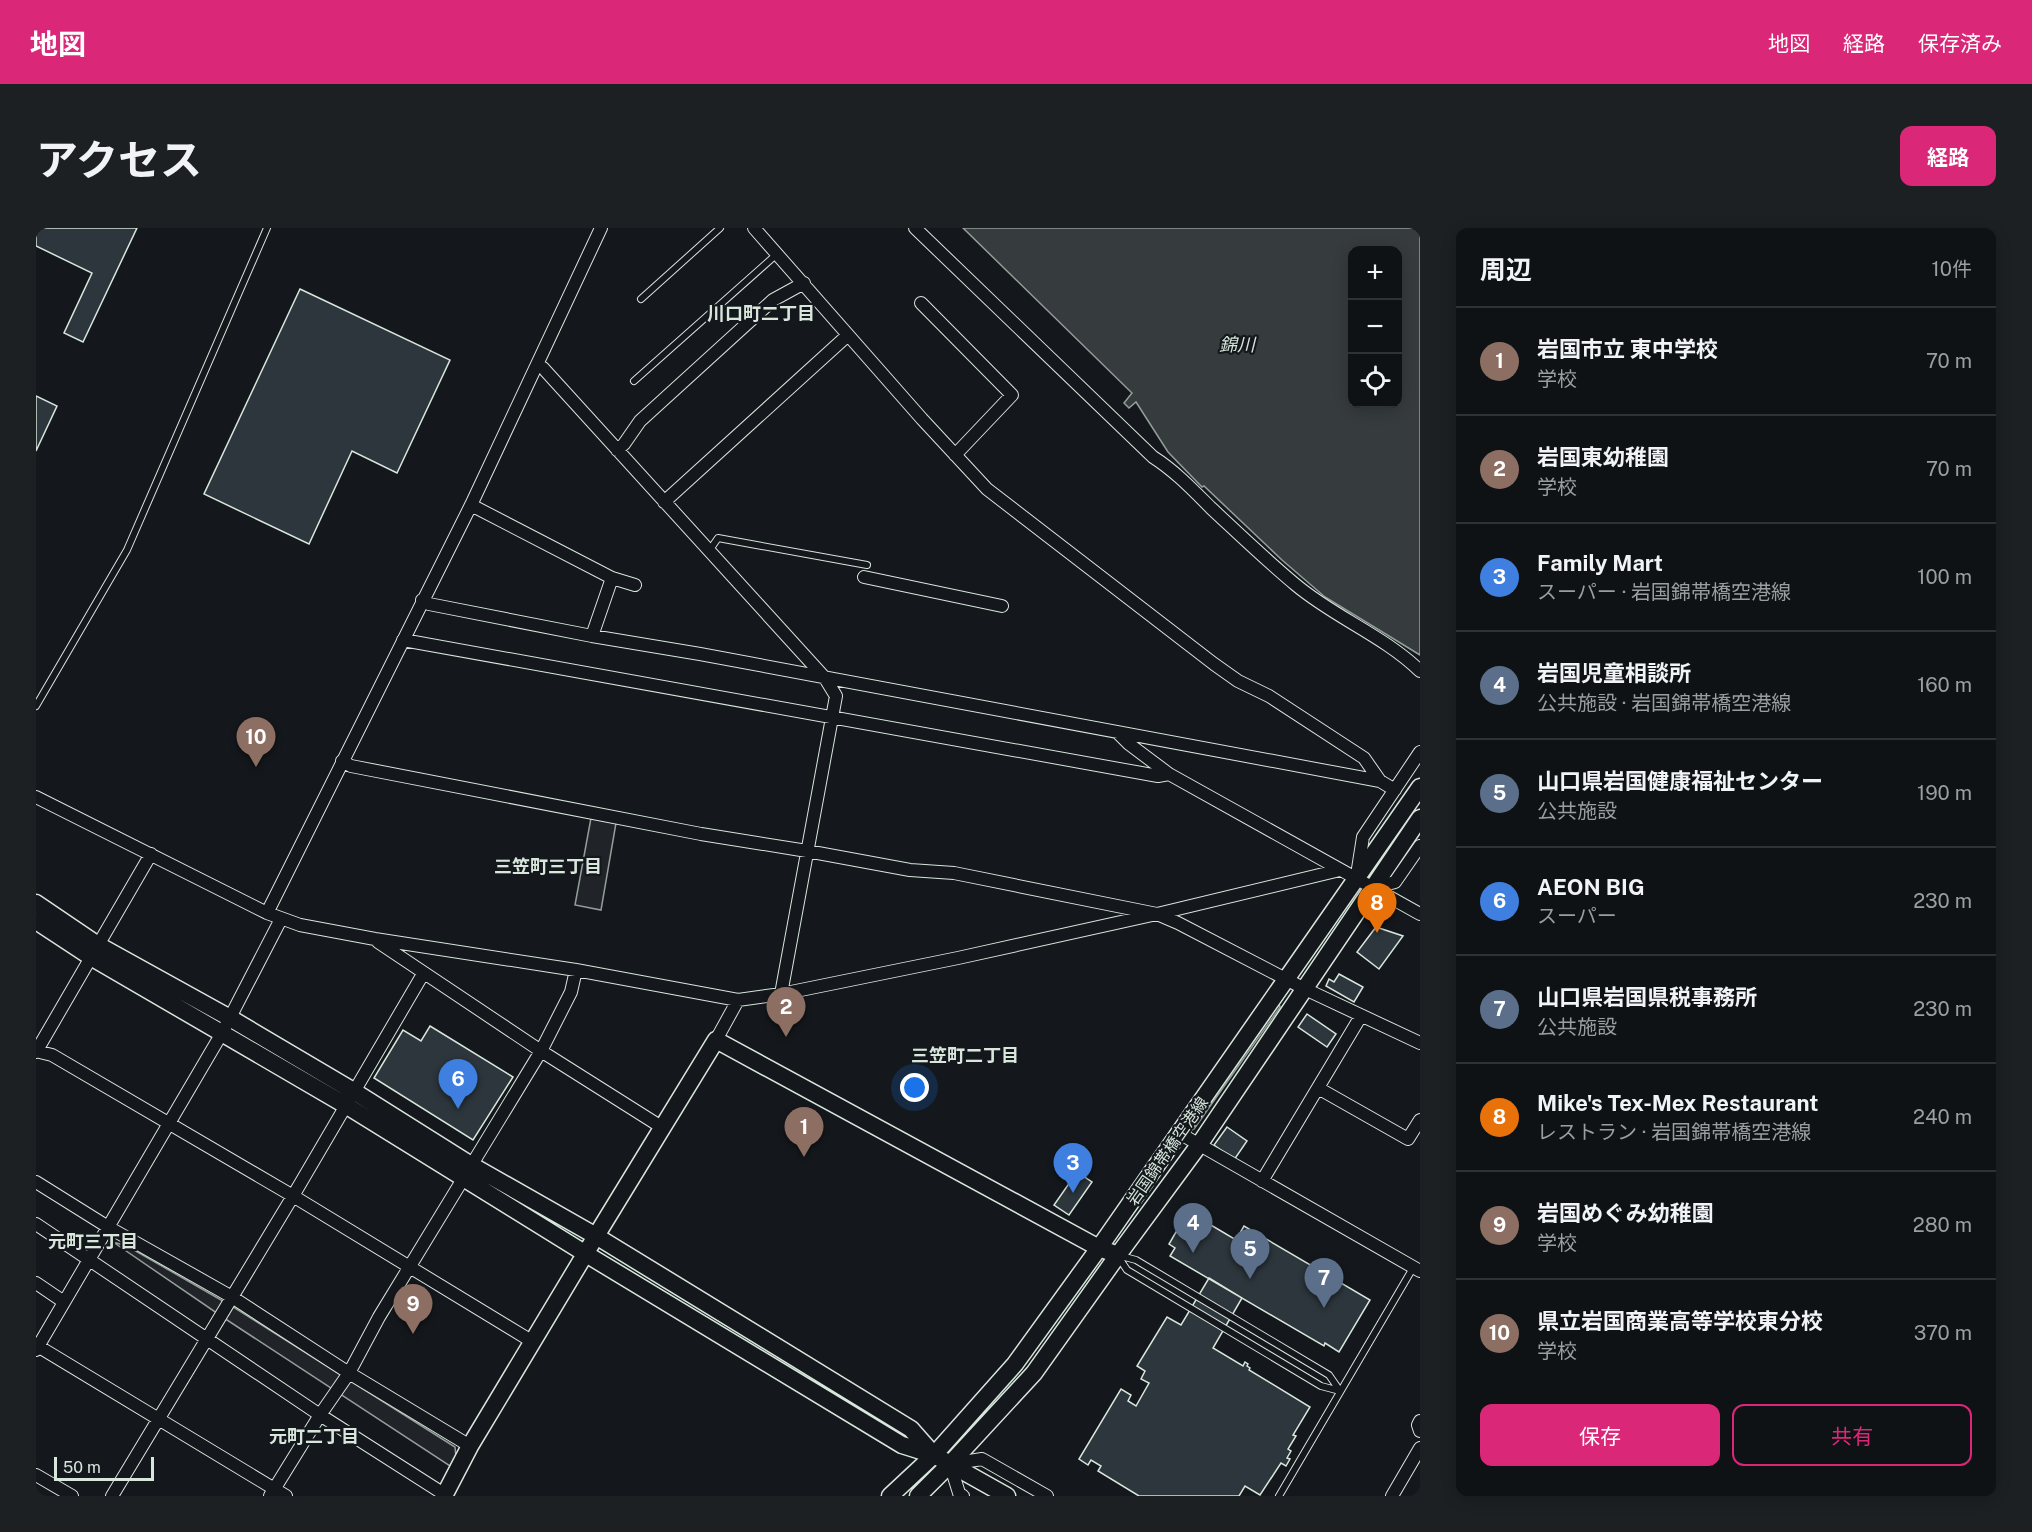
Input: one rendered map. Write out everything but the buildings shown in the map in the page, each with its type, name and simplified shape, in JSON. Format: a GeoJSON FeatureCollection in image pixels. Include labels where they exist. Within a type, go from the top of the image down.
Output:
{"type":"FeatureCollection","features":[{"type":"Feature","properties":{"kind":"street"},"geometry":{"type":"LineString","coordinates":[[267,913],[471,505],[601,228]]}},
{"type":"Feature","properties":{"kind":"street"},"geometry":{"type":"LineString","coordinates":[[754,228],[987,489],[1238,681],[1269,696],[1364,758],[1380,781]]}},
{"type":"Feature","properties":{"kind":"street"},"geometry":{"type":"LineString","coordinates":[[915,228],[1145,449],[1167,466],[1296,585],[1314,600],[1383,643],[1420,671]]}},
{"type":"Feature","properties":{"kind":"street"},"geometry":{"type":"LineString","coordinates":[[617,450],[640,421],[773,300],[804,283]]}},
{"type":"Feature","properties":{"kind":"street"},"geometry":{"type":"LineString","coordinates":[[921,303],[1012,395],[955,454]]}},
{"type":"Feature","properties":{"kind":"street"},"geometry":{"type":"LineString","coordinates":[[664,502],[848,335]]}},
{"type":"Feature","properties":{"kind":"street"},"geometry":{"type":"LineString","coordinates":[[537,366],[543,368],[825,678],[836,696],[781,994]]}},
{"type":"Feature","properties":{"kind":"street"},"geometry":{"type":"LineString","coordinates":[[471,505],[612,578],[635,585]]}},
{"type":"Feature","properties":{"kind":"street"},"geometry":{"type":"LineString","coordinates":[[865,571],[1002,606]]}},
{"type":"Feature","properties":{"kind":"street"},"geometry":{"type":"LineString","coordinates":[[592,636],[612,578]]}},
{"type":"Feature","properties":{"kind":"street"},"geometry":{"type":"LineString","coordinates":[[422,600],[429,604],[592,636],[700,654],[1380,781],[1395,790]]}},
{"type":"Feature","properties":{"kind":"street"},"geometry":{"type":"LineString","coordinates":[[403,640],[1158,776],[1169,774]]}},
{"type":"Feature","properties":{"kind":"street"},"geometry":{"type":"LineString","coordinates":[[1117,732],[1137,751],[1169,774],[1420,914]]}},
{"type":"Feature","properties":{"kind":"street"},"geometry":{"type":"LineString","coordinates":[[1357,879],[1363,837],[1420,752]]}},
{"type":"Feature","properties":{"kind":"street"},"geometry":{"type":"LineString","coordinates":[[342,761],[351,766],[679,830],[910,870],[954,873],[1157,914],[1420,1043]]}},
{"type":"Feature","properties":{"kind":"street","name":"岩国錦帯橋空港線"},"geometry":{"type":"LineString","coordinates":[[890,1496],[934,1455],[1015,1364],[1099,1248],[1420,787]]}},
{"type":"Feature","properties":{"kind":"street"},"geometry":{"type":"LineString","coordinates":[[36,797],[267,913],[300,925],[576,970],[738,1000],[781,994],[958,958],[1340,870]]}},
{"type":"Feature","properties":{"kind":"street","name":"岩国錦帯橋空港線"},"geometry":{"type":"LineString","coordinates":[[918,1496],[1034,1373],[1199,1145],[1420,818]]}},
{"type":"Feature","properties":{"kind":"street"},"geometry":{"type":"LineString","coordinates":[[1373,888],[1395,882],[1418,851]]}},
{"type":"Feature","properties":{"kind":"street"},"geometry":{"type":"LineString","coordinates":[[151,854],[36,1051],[52,1055],[169,1123],[533,1342]]}},
{"type":"Feature","properties":{"kind":"street"},"geometry":{"type":"LineString","coordinates":[[36,903],[95,951]]}},
{"type":"Feature","properties":{"kind":"street"},"geometry":{"type":"LineString","coordinates":[[281,919],[226,1025],[37,1347],[158,1420],[272,1493],[286,1496]]}},
{"type":"Feature","properties":{"kind":"street"},"geometry":{"type":"LineString","coordinates":[[36,921],[95,951],[226,1025],[351,1099],[467,1171],[586,1254],[902,1445],[934,1455],[1007,1496]]}},
{"type":"Feature","properties":{"kind":"street"},"geometry":{"type":"LineString","coordinates":[[375,939],[423,974],[663,1128]]}},
{"type":"Feature","properties":{"kind":"street"},"geometry":{"type":"LineString","coordinates":[[272,1493],[349,1373],[379,1317],[541,1051],[571,992],[576,970]]}},
{"type":"Feature","properties":{"kind":"street"},"geometry":{"type":"LineString","coordinates":[[112,1496],[351,1099],[423,974]]}},
{"type":"Feature","properties":{"kind":"street"},"geometry":{"type":"LineString","coordinates":[[36,1224],[445,1496],[470,1446],[738,1000]]}},
{"type":"Feature","properties":{"kind":"street"},"geometry":{"type":"LineString","coordinates":[[1262,1181],[1361,1016]]}},
{"type":"Feature","properties":{"kind":"street"},"geometry":{"type":"LineString","coordinates":[[716,1040],[1099,1248],[1118,1254]]}},
{"type":"Feature","properties":{"kind":"street"},"geometry":{"type":"LineString","coordinates":[[1318,1088],[1408,1139],[1420,1120]]}},
{"type":"Feature","properties":{"kind":"street"},"geometry":{"type":"LineString","coordinates":[[1179,1133],[1417,1269]]}},
{"type":"Feature","properties":{"kind":"street"},"geometry":{"type":"LineString","coordinates":[[467,1171],[596,1236],[911,1429],[934,1455]]}},
{"type":"Feature","properties":{"kind":"street"},"geometry":{"type":"LineString","coordinates":[[36,1182],[108,1227],[232,1297],[349,1373],[470,1446]]}},
{"type":"Feature","properties":{"kind":"street"},"geometry":{"type":"LineString","coordinates":[[36,1283],[64,1302]]}},
{"type":"Feature","properties":{"kind":"street"},"geometry":{"type":"LineString","coordinates":[[1420,1421],[1418,1425],[1420,1431]]}},
{"type":"Feature","properties":{"kind":"street"},"geometry":{"type":"LineString","coordinates":[[1392,1496],[1420,1448]]}},
{"type":"Feature","properties":{"kind":"street"},"geometry":{"type":"LineString","coordinates":[[950,1464],[982,1459],[1047,1496]]}},
{"type":"Feature","properties":{"kind":"street"},"geometry":{"type":"LineString","coordinates":[[950,1464],[959,1493],[963,1496]]}},
{"type":"Feature","properties":{"kind":"street"},"geometry":{"type":"LineString","coordinates":[[36,1474],[72,1496]]}},
{"type":"Feature","properties":{"kind":"lane"},"geometry":{"type":"LineString","coordinates":[[36,706],[127,550],[267,228]]}},
{"type":"Feature","properties":{"kind":"lane"},"geometry":{"type":"LineString","coordinates":[[640,299],[720,228]]}},
{"type":"Feature","properties":{"kind":"lane"},"geometry":{"type":"LineString","coordinates":[[634,381],[777,254]]}},
{"type":"Feature","properties":{"kind":"lane"},"geometry":{"type":"LineString","coordinates":[[709,551],[718,538],[865,571]]}},
{"type":"Feature","properties":{"kind":"lane"},"geometry":{"type":"LineString","coordinates":[[1118,1254],[1136,1260],[1329,1375],[1340,1391]]}},
{"type":"Feature","properties":{"kind":"lane"},"geometry":{"type":"LineString","coordinates":[[1118,1254],[1127,1270],[1321,1386],[1340,1391]]}},
{"type":"Feature","properties":{"kind":"lane"},"geometry":{"type":"LineString","coordinates":[[1279,1496],[1340,1391],[1417,1269]]}},
{"type":"Feature","properties":{"kind":"shaded area"},"geometry":{"type":"Polygon","coordinates":[[[591,818],[616,823],[601,910],[575,905],[591,818]]]}},
{"type":"Feature","properties":{"kind":"shaded area"},"geometry":{"type":"Polygon","coordinates":[[[1276,1002],[1280,1007],[1194,1129],[1190,1129],[1276,1002]]]}},
{"type":"Feature","properties":{"kind":"shaded area"},"geometry":{"type":"Polygon","coordinates":[[[113,1242],[127,1246],[235,1308],[455,1447],[456,1457],[450,1466],[227,1320],[113,1242]]]}},
{"type":"Feature","properties":{"kind":"water","name":"錦川"},"geometry":{"type":"Polygon","coordinates":[[[963,228],[1420,228],[1420,655],[1325,597],[1282,560],[1204,486],[1202,487],[1168,452],[1136,402],[1129,408],[1124,403],[1132,393],[963,228]]]}},
{"type":"Feature","properties":{"kind":"place","name":"県立岩国商業高等学校東分校"},"geometry":{"type":"Point","coordinates":[256,767]}},
{"type":"Feature","properties":{"kind":"place","name":"Mike's Tex-Mex Restaurant"},"geometry":{"type":"Point","coordinates":[1377,933]}},
{"type":"Feature","properties":{"kind":"place","name":"岩国東幼稚園"},"geometry":{"type":"Point","coordinates":[786,1037]}},
{"type":"Feature","properties":{"kind":"place","name":"AEON BIG"},"geometry":{"type":"Point","coordinates":[458,1109]}},
{"type":"Feature","properties":{"kind":"place","name":"岩国市立 東中学校"},"geometry":{"type":"Point","coordinates":[804,1157]}},
{"type":"Feature","properties":{"kind":"place","name":"Family Mart"},"geometry":{"type":"Point","coordinates":[1073,1193]}},
{"type":"Feature","properties":{"kind":"place","name":"岩国児童相談所"},"geometry":{"type":"Point","coordinates":[1193,1253]}},
{"type":"Feature","properties":{"kind":"place","name":"山口県岩国健康福祉センター"},"geometry":{"type":"Point","coordinates":[1250,1279]}},
{"type":"Feature","properties":{"kind":"place","name":"山口県岩国県税事務所"},"geometry":{"type":"Point","coordinates":[1324,1308]}},
{"type":"Feature","properties":{"kind":"place","name":"岩国めぐみ幼稚園"},"geometry":{"type":"Point","coordinates":[413,1334]}},
{"type":"Feature","properties":{"kind":"district","name":"川口町二丁目"},"geometry":{"type":"Point","coordinates":[761,314]}},
{"type":"Feature","properties":{"kind":"district","name":"三笠町三丁目"},"geometry":{"type":"Point","coordinates":[548,867]}},
{"type":"Feature","properties":{"kind":"district","name":"三笠町二丁目"},"geometry":{"type":"Point","coordinates":[965,1056]}},
{"type":"Feature","properties":{"kind":"district","name":"元町三丁目"},"geometry":{"type":"Point","coordinates":[93,1242]}},
{"type":"Feature","properties":{"kind":"district","name":"元町二丁目"},"geometry":{"type":"Point","coordinates":[314,1437]}}]}
